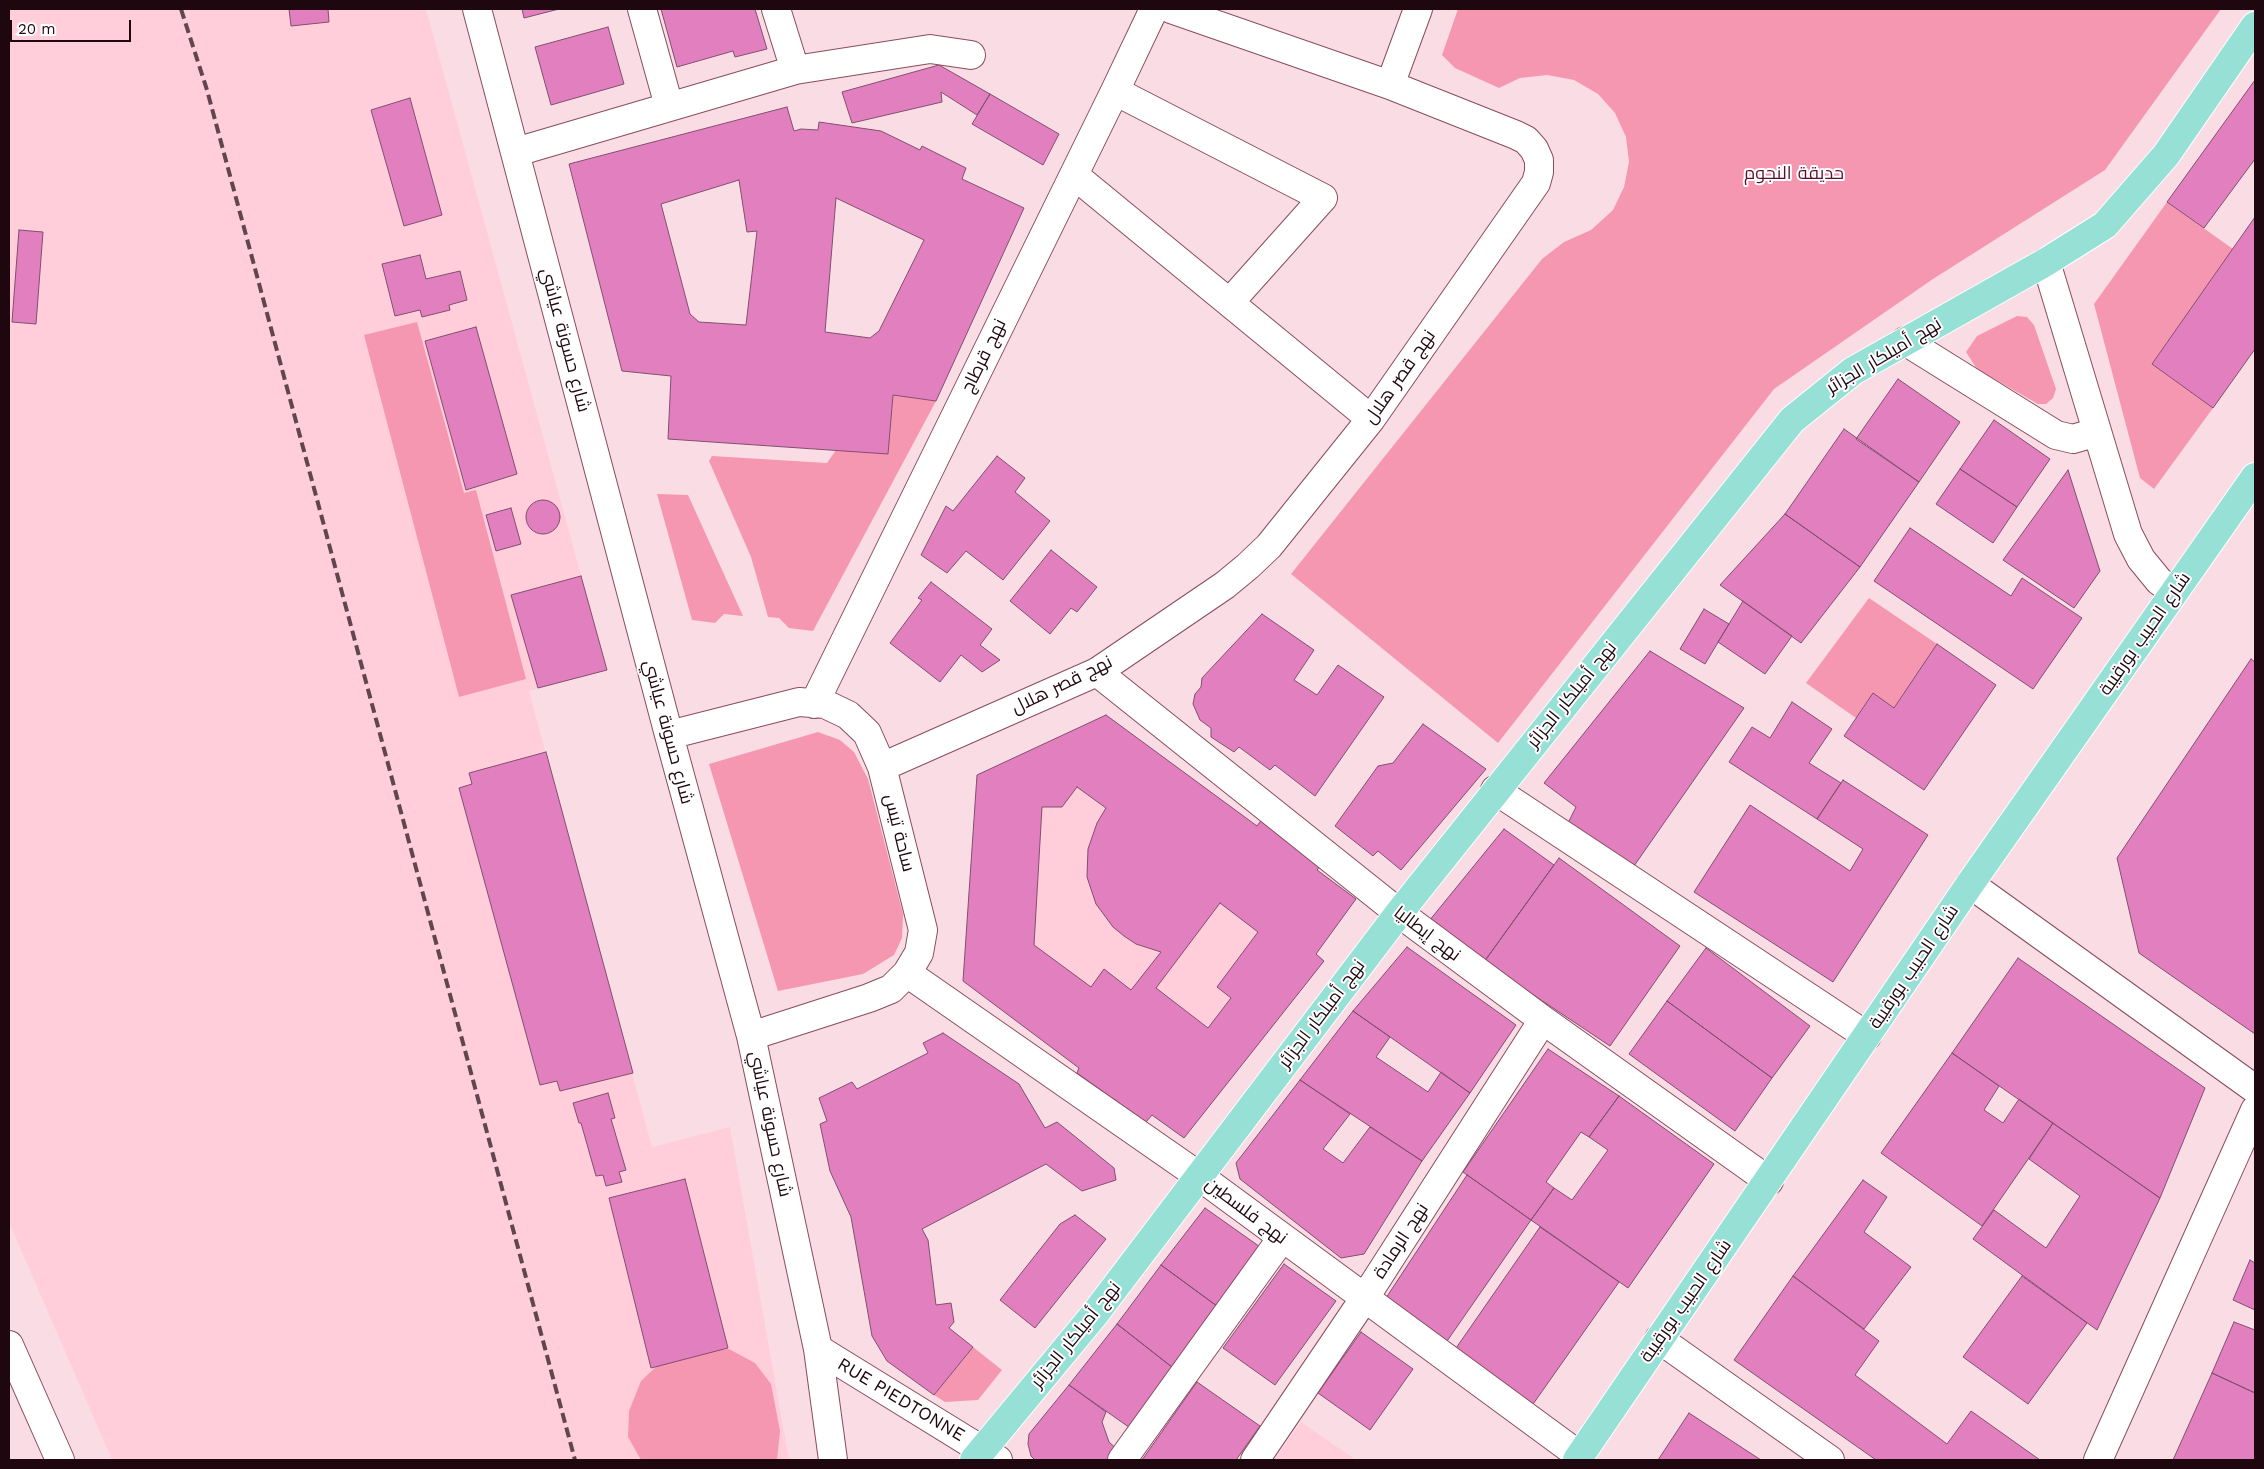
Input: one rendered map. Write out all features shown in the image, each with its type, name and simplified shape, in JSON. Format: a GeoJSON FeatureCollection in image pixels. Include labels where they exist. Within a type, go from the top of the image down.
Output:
{"type":"FeatureCollection","features":[{"type":"Feature","properties":{"kind":"main road","name":"نهج أميلكار الجزائر"},"geometry":{"type":"LineString","coordinates":[[985,1457],[1399,913],[1495,790],[1792,420],[1853,371],[2046,262],[2105,224],[2166,155],[2255,26]]}},
{"type":"Feature","properties":{"kind":"main road","name":"شارع الحبيب بورقيبة"},"geometry":{"type":"LineString","coordinates":[[1578,1458],[1769,1181],[1970,884],[2255,476]]}},
{"type":"Feature","properties":{"kind":"street","name":"شارع حسونة عياشي"},"geometry":{"type":"LineString","coordinates":[[477,9],[669,735],[752,1036],[818,1349],[833,1460]]}},
{"type":"Feature","properties":{"kind":"street"},"geometry":{"type":"LineString","coordinates":[[642,9],[669,106]]}},
{"type":"Feature","properties":{"kind":"street"},"geometry":{"type":"LineString","coordinates":[[776,9],[795,70]]}},
{"type":"Feature","properties":{"kind":"street","name":"نهج قرطاج"},"geometry":{"type":"LineString","coordinates":[[814,704],[1154,9]]}},
{"type":"Feature","properties":{"kind":"street","name":"نهج قصر هلال"},"geometry":{"type":"LineString","coordinates":[[882,768],[1097,672],[1225,585],[1248,566],[1269,546],[1371,419],[1536,184],[1539,160],[1534,149],[1526,140],[1390,85],[1171,9]]}},
{"type":"Feature","properties":{"kind":"street"},"geometry":{"type":"LineString","coordinates":[[1390,85],[1418,9]]}},
{"type":"Feature","properties":{"kind":"street"},"geometry":{"type":"LineString","coordinates":[[516,152],[795,70],[930,49],[971,55]]}},
{"type":"Feature","properties":{"kind":"street"},"geometry":{"type":"LineString","coordinates":[[1115,91],[1323,198],[1230,302]]}},
{"type":"Feature","properties":{"kind":"street"},"geometry":{"type":"LineString","coordinates":[[1074,175],[1371,419]]}},
{"type":"Feature","properties":{"kind":"street"},"geometry":{"type":"LineString","coordinates":[[2046,262],[2128,534],[2141,559],[2159,581],[2174,592]]}},
{"type":"Feature","properties":{"kind":"street"},"geometry":{"type":"LineString","coordinates":[[1905,341],[2056,435],[2073,439],[2097,432]]}},
{"type":"Feature","properties":{"kind":"street","name":"نهج إيطاليا"},"geometry":{"type":"LineString","coordinates":[[1097,672],[1399,913],[1544,1020],[1769,1181]]}},
{"type":"Feature","properties":{"kind":"street","name":"ساحة تيس"},"geometry":{"type":"LineString","coordinates":[[669,735],[799,702],[825,704],[848,715],[867,733],[882,768],[923,930],[919,953],[907,973],[890,989],[869,998],[752,1036]]}},
{"type":"Feature","properties":{"kind":"street"},"geometry":{"type":"LineString","coordinates":[[1495,790],[1867,1036]]}},
{"type":"Feature","properties":{"kind":"street"},"geometry":{"type":"LineString","coordinates":[[1970,884],[2255,1089]]}},
{"type":"Feature","properties":{"kind":"street","name":"نهج فلسطين"},"geometry":{"type":"LineString","coordinates":[[907,973],[1199,1176],[1578,1458]]}},
{"type":"Feature","properties":{"kind":"street","name":"نهج الرمادة"},"geometry":{"type":"LineString","coordinates":[[1255,1460],[1364,1298],[1544,1020]]}},
{"type":"Feature","properties":{"kind":"street"},"geometry":{"type":"LineString","coordinates":[[2098,1460],[2255,1110]]}},
{"type":"Feature","properties":{"kind":"street"},"geometry":{"type":"LineString","coordinates":[[1122,1460],[1282,1238]]}},
{"type":"Feature","properties":{"kind":"street"},"geometry":{"type":"LineString","coordinates":[[1659,1339],[1830,1460]]}},
{"type":"Feature","properties":{"kind":"street"},"geometry":{"type":"LineString","coordinates":[[9,1345],[57,1458]]}},
{"type":"Feature","properties":{"kind":"street","name":"RUE PIEDTONNE"},"geometry":{"type":"LineString","coordinates":[[818,1349],[985,1457]]}},
{"type":"Feature","properties":{"kind":"shaded area"},"geometry":{"type":"Polygon","coordinates":[[[9,9],[426,9],[607,670],[529,691],[652,1147],[730,1127],[789,1460],[112,1460],[9,1222],[9,9]]]}},
{"type":"Feature","properties":{"kind":"shaded area"},"geometry":{"type":"Polygon","coordinates":[[[1106,715],[1256,825],[1264,817],[1317,870],[1356,899],[1316,954],[1324,961],[1184,1138],[1152,1115],[1146,1122],[1077,1073],[1079,1068],[963,981],[977,775],[1106,715]]]}},
{"type":"Feature","properties":{"kind":"shaded area"},"geometry":{"type":"Polygon","coordinates":[[[1301,1422],[1356,1460],[1274,1460],[1301,1422]]]}},
{"type":"Feature","properties":{"kind":"green space","name":"حديقة النجوم"},"geometry":{"type":"Polygon","coordinates":[[[1458,9],[2221,9],[2105,170],[1933,279],[1774,389],[1498,743],[1291,574],[1542,259],[1564,242],[1591,230],[1613,210],[1624,187],[1629,162],[1626,137],[1615,113],[1598,94],[1574,80],[1547,75],[1520,78],[1499,88],[1455,68],[1442,55],[1458,9]]]}},
{"type":"Feature","properties":{"kind":"green space"},"geometry":{"type":"Polygon","coordinates":[[[2167,202],[2233,249],[2152,364],[2213,408],[2154,489],[2140,478],[2094,304],[2167,202]]]}},
{"type":"Feature","properties":{"kind":"green space"},"geometry":{"type":"Polygon","coordinates":[[[2017,316],[2027,317],[2034,325],[2056,389],[2053,398],[2046,404],[2038,404],[1977,369],[1966,352],[1977,336],[2017,316]]]}},
{"type":"Feature","properties":{"kind":"green space"},"geometry":{"type":"Polygon","coordinates":[[[417,322],[464,493],[476,490],[526,679],[459,697],[364,335],[417,322]]]}},
{"type":"Feature","properties":{"kind":"green space"},"geometry":{"type":"Polygon","coordinates":[[[893,395],[936,401],[813,631],[789,628],[779,618],[768,617],[751,557],[709,461],[712,456],[827,463],[836,450],[888,453],[893,395]]]}},
{"type":"Feature","properties":{"kind":"green space"},"geometry":{"type":"Polygon","coordinates":[[[657,494],[688,495],[743,616],[724,614],[715,623],[692,620],[657,494]]]}},
{"type":"Feature","properties":{"kind":"green space"},"geometry":{"type":"Polygon","coordinates":[[[1869,598],[1937,644],[1894,708],[1873,694],[1856,718],[1806,683],[1869,598]]]}},
{"type":"Feature","properties":{"kind":"green space"},"geometry":{"type":"Polygon","coordinates":[[[818,732],[840,740],[854,752],[868,779],[903,914],[902,938],[894,955],[863,974],[778,991],[709,764],[818,732]]]}},
{"type":"Feature","properties":{"kind":"green space"},"geometry":{"type":"Polygon","coordinates":[[[973,1347],[1002,1370],[978,1400],[945,1402],[934,1395],[973,1347]]]}},
{"type":"Feature","properties":{"kind":"green space"},"geometry":{"type":"Polygon","coordinates":[[[729,1349],[755,1363],[771,1384],[780,1431],[777,1460],[641,1460],[628,1437],[629,1411],[641,1381],[660,1363],[688,1354],[729,1349]]]}},
{"type":"Feature","properties":{"kind":"building"},"geometry":{"type":"Polygon","coordinates":[[[289,9],[328,9],[329,22],[291,26],[289,9]]]}},
{"type":"Feature","properties":{"kind":"building"},"geometry":{"type":"Polygon","coordinates":[[[522,9],[559,9],[524,18],[522,9]]]}},
{"type":"Feature","properties":{"kind":"building"},"geometry":{"type":"Polygon","coordinates":[[[661,9],[755,9],[767,49],[735,57],[733,51],[677,67],[661,9]]]}},
{"type":"Feature","properties":{"kind":"building"},"geometry":{"type":"Polygon","coordinates":[[[608,27],[624,84],[551,105],[535,47],[608,27]]]}},
{"type":"Feature","properties":{"kind":"building"},"geometry":{"type":"Polygon","coordinates":[[[939,65],[990,94],[977,115],[941,92],[942,102],[852,123],[842,92],[939,65]]]}},
{"type":"Feature","properties":{"kind":"building"},"geometry":{"type":"Polygon","coordinates":[[[2255,80],[2255,159],[2204,228],[2167,202],[2255,80]]]}},
{"type":"Feature","properties":{"kind":"building"},"geometry":{"type":"Polygon","coordinates":[[[990,94],[1059,134],[1043,165],[972,124],[990,94]]]}},
{"type":"Feature","properties":{"kind":"building"},"geometry":{"type":"Polygon","coordinates":[[[410,98],[442,215],[404,226],[371,110],[410,98]]]}},
{"type":"Feature","properties":{"kind":"building"},"geometry":{"type":"Polygon","coordinates":[[[787,107],[794,131],[801,129],[818,130],[819,122],[881,131],[920,150],[922,146],[966,168],[962,179],[1024,208],[936,401],[893,395],[888,454],[668,439],[671,376],[622,371],[569,164],[787,107]],[[739,180],[661,204],[690,314],[699,322],[746,325],[757,231],[747,232],[739,180]],[[836,198],[825,332],[870,338],[879,331],[924,240],[836,198]]]}},
{"type":"Feature","properties":{"kind":"building"},"geometry":{"type":"Polygon","coordinates":[[[2255,217],[2255,349],[2213,408],[2152,364],[2255,217]]]}},
{"type":"Feature","properties":{"kind":"building"},"geometry":{"type":"Polygon","coordinates":[[[19,230],[43,232],[36,324],[12,322],[19,230]]]}},
{"type":"Feature","properties":{"kind":"building"},"geometry":{"type":"Polygon","coordinates":[[[420,255],[426,279],[460,271],[467,300],[449,305],[450,310],[422,317],[420,310],[395,316],[382,264],[420,255]]]}},
{"type":"Feature","properties":{"kind":"building"},"geometry":{"type":"Polygon","coordinates":[[[476,327],[517,474],[466,490],[425,341],[476,327]]]}},
{"type":"Feature","properties":{"kind":"building"},"geometry":{"type":"Polygon","coordinates":[[[1898,379],[1960,422],[1919,482],[1856,439],[1898,379]]]}},
{"type":"Feature","properties":{"kind":"building"},"geometry":{"type":"Polygon","coordinates":[[[1994,420],[2050,459],[2017,507],[1960,469],[1994,420]]]}},
{"type":"Feature","properties":{"kind":"building"},"geometry":{"type":"Polygon","coordinates":[[[1844,429],[1919,482],[1860,567],[1785,514],[1844,429]]]}},
{"type":"Feature","properties":{"kind":"building"},"geometry":{"type":"Polygon","coordinates":[[[997,456],[1025,478],[1015,492],[1050,521],[1003,580],[966,551],[947,573],[921,555],[946,506],[953,511],[997,456]]]}},
{"type":"Feature","properties":{"kind":"building"},"geometry":{"type":"Polygon","coordinates":[[[1960,469],[2017,507],[1993,543],[1936,504],[1960,469]]]}},
{"type":"Feature","properties":{"kind":"building"},"geometry":{"type":"Polygon","coordinates":[[[2068,470],[2100,571],[2074,608],[2003,560],[2068,470]]]}},
{"type":"Feature","properties":{"kind":"building"},"geometry":{"type":"Polygon","coordinates":[[[543,500],[550,501],[555,505],[559,510],[559,524],[555,529],[550,533],[543,534],[536,533],[531,529],[527,524],[526,517],[527,510],[531,505],[536,501],[543,500]]]}},
{"type":"Feature","properties":{"kind":"building"},"geometry":{"type":"Polygon","coordinates":[[[511,508],[521,544],[496,551],[486,515],[511,508]]]}},
{"type":"Feature","properties":{"kind":"building"},"geometry":{"type":"Polygon","coordinates":[[[1785,514],[1860,567],[1801,643],[1720,585],[1785,514]]]}},
{"type":"Feature","properties":{"kind":"building"},"geometry":{"type":"Polygon","coordinates":[[[1910,528],[2011,596],[2022,578],[2082,618],[2033,689],[1874,581],[1910,528]]]}},
{"type":"Feature","properties":{"kind":"building"},"geometry":{"type":"Polygon","coordinates":[[[1051,550],[1097,587],[1077,612],[1071,608],[1050,634],[1010,601],[1051,550]]]}},
{"type":"Feature","properties":{"kind":"building"},"geometry":{"type":"Polygon","coordinates":[[[581,576],[607,670],[538,688],[511,595],[581,576]]]}},
{"type":"Feature","properties":{"kind":"building"},"geometry":{"type":"Polygon","coordinates":[[[931,582],[992,629],[980,645],[1000,660],[982,672],[961,655],[940,682],[890,643],[922,600],[918,598],[931,582]]]}},
{"type":"Feature","properties":{"kind":"building"},"geometry":{"type":"Polygon","coordinates":[[[1743,601],[1792,636],[1765,674],[1718,642],[1743,601]]]}},
{"type":"Feature","properties":{"kind":"building"},"geometry":{"type":"Polygon","coordinates":[[[1704,609],[1729,624],[1705,664],[1680,649],[1704,609]]]}},
{"type":"Feature","properties":{"kind":"building"},"geometry":{"type":"Polygon","coordinates":[[[1262,614],[1314,650],[1294,680],[1317,695],[1338,665],[1384,697],[1315,796],[1275,765],[1270,770],[1239,747],[1234,752],[1211,737],[1211,728],[1200,720],[1193,704],[1195,694],[1201,687],[1202,678],[1262,614]]]}},
{"type":"Feature","properties":{"kind":"building"},"geometry":{"type":"Polygon","coordinates":[[[1937,644],[1996,685],[1924,790],[1844,736],[1873,693],[1894,708],[1937,644]]]}},
{"type":"Feature","properties":{"kind":"building"},"geometry":{"type":"Polygon","coordinates":[[[1650,651],[1744,708],[1634,866],[1568,823],[1576,807],[1544,783],[1650,651]]]}},
{"type":"Feature","properties":{"kind":"building"},"geometry":{"type":"Polygon","coordinates":[[[2251,659],[2255,662],[2255,1034],[2139,953],[2117,858],[2251,659]]]}},
{"type":"Feature","properties":{"kind":"building"},"geometry":{"type":"Polygon","coordinates":[[[1792,702],[1832,729],[1809,763],[1841,783],[1817,819],[1729,762],[1752,727],[1770,738],[1792,702]]]}},
{"type":"Feature","properties":{"kind":"building"},"geometry":{"type":"Polygon","coordinates":[[[1106,715],[1257,826],[1264,817],[1323,863],[1317,870],[1356,899],[1316,954],[1324,961],[1184,1138],[1152,1115],[1146,1122],[1077,1073],[1079,1068],[963,981],[977,775],[1106,715]],[[1077,787],[1062,807],[1042,807],[1034,945],[1091,987],[1104,969],[1131,990],[1161,952],[1136,944],[1124,936],[1113,927],[1096,904],[1087,877],[1088,849],[1097,823],[1106,808],[1077,787]],[[1220,903],[1156,988],[1208,1028],[1231,998],[1217,987],[1258,932],[1220,903]]]}},
{"type":"Feature","properties":{"kind":"building"},"geometry":{"type":"Polygon","coordinates":[[[1423,724],[1486,769],[1401,870],[1378,851],[1373,856],[1335,826],[1378,766],[1393,763],[1423,724]]]}},
{"type":"Feature","properties":{"kind":"building"},"geometry":{"type":"Polygon","coordinates":[[[546,752],[633,1073],[560,1091],[557,1081],[540,1085],[459,788],[472,784],[469,773],[546,752]]]}},
{"type":"Feature","properties":{"kind":"building"},"geometry":{"type":"Polygon","coordinates":[[[1843,780],[1928,835],[1833,982],[1694,892],[1750,805],[1850,871],[1863,849],[1817,819],[1843,780]]]}},
{"type":"Feature","properties":{"kind":"building"},"geometry":{"type":"Polygon","coordinates":[[[1504,829],[1554,865],[1484,962],[1429,921],[1504,829]]]}},
{"type":"Feature","properties":{"kind":"building"},"geometry":{"type":"Polygon","coordinates":[[[1559,858],[1680,946],[1610,1046],[1484,962],[1559,858]]]}},
{"type":"Feature","properties":{"kind":"building"},"geometry":{"type":"Polygon","coordinates":[[[1407,947],[1516,1025],[1470,1093],[1353,1011],[1407,947]]]}},
{"type":"Feature","properties":{"kind":"building"},"geometry":{"type":"Polygon","coordinates":[[[1706,948],[1810,1026],[1772,1078],[1667,1001],[1706,948]]]}},
{"type":"Feature","properties":{"kind":"building"},"geometry":{"type":"Polygon","coordinates":[[[2018,958],[2205,1088],[2160,1198],[1952,1053],[2018,958]]]}},
{"type":"Feature","properties":{"kind":"building"},"geometry":{"type":"Polygon","coordinates":[[[1667,1001],[1772,1078],[1735,1131],[1629,1054],[1667,1001]]]}},
{"type":"Feature","properties":{"kind":"building"},"geometry":{"type":"Polygon","coordinates":[[[1353,1011],[1390,1037],[1376,1057],[1428,1092],[1441,1072],[1470,1093],[1422,1161],[1300,1080],[1353,1011]]]}},
{"type":"Feature","properties":{"kind":"building"},"geometry":{"type":"Polygon","coordinates":[[[943,1033],[1019,1084],[1045,1128],[1057,1122],[1114,1168],[1116,1180],[1082,1191],[1046,1164],[922,1229],[928,1240],[936,1305],[951,1303],[954,1322],[949,1328],[973,1347],[934,1395],[887,1361],[872,1336],[851,1217],[830,1171],[820,1124],[827,1121],[819,1098],[852,1082],[857,1089],[928,1053],[923,1043],[943,1033]]]}},
{"type":"Feature","properties":{"kind":"building"},"geometry":{"type":"Polygon","coordinates":[[[1548,1049],[1619,1096],[1589,1137],[1581,1132],[1546,1182],[1554,1188],[1531,1220],[1463,1172],[1548,1049]]]}},
{"type":"Feature","properties":{"kind":"building"},"geometry":{"type":"Polygon","coordinates":[[[1952,1053],[1999,1086],[1984,1110],[2003,1123],[2019,1099],[2053,1123],[1982,1226],[1881,1153],[1952,1053]]]}},
{"type":"Feature","properties":{"kind":"building"},"geometry":{"type":"Polygon","coordinates":[[[1300,1080],[1350,1114],[1323,1149],[1343,1163],[1370,1127],[1422,1161],[1364,1254],[1341,1258],[1240,1179],[1236,1163],[1300,1080]]]}},
{"type":"Feature","properties":{"kind":"building"},"geometry":{"type":"Polygon","coordinates":[[[608,1093],[615,1118],[611,1119],[626,1170],[619,1172],[622,1182],[606,1186],[603,1175],[596,1176],[581,1123],[579,1123],[573,1103],[608,1093]]]}},
{"type":"Feature","properties":{"kind":"building"},"geometry":{"type":"Polygon","coordinates":[[[1619,1096],[1714,1164],[1628,1288],[1531,1220],[1554,1188],[1572,1200],[1608,1150],[1589,1137],[1619,1096]]]}},
{"type":"Feature","properties":{"kind":"building"},"geometry":{"type":"Polygon","coordinates":[[[2053,1123],[2160,1198],[2097,1330],[1973,1239],[1994,1210],[2046,1248],[2080,1196],[2029,1159],[2053,1123]]]}},
{"type":"Feature","properties":{"kind":"building"},"geometry":{"type":"Polygon","coordinates":[[[1467,1175],[1531,1220],[1445,1344],[1384,1301],[1467,1175]]]}},
{"type":"Feature","properties":{"kind":"building"},"geometry":{"type":"Polygon","coordinates":[[[685,1179],[728,1348],[651,1368],[609,1198],[685,1179]]]}},
{"type":"Feature","properties":{"kind":"building"},"geometry":{"type":"Polygon","coordinates":[[[1863,1180],[1887,1197],[1864,1232],[1911,1267],[1864,1329],[1793,1276],[1863,1180]]]}},
{"type":"Feature","properties":{"kind":"building"},"geometry":{"type":"Polygon","coordinates":[[[1205,1208],[1263,1249],[1221,1309],[1161,1265],[1205,1208]]]}},
{"type":"Feature","properties":{"kind":"building"},"geometry":{"type":"Polygon","coordinates":[[[1075,1215],[1106,1239],[1035,1328],[1000,1300],[1060,1224],[1075,1215]]]}},
{"type":"Feature","properties":{"kind":"building"},"geometry":{"type":"Polygon","coordinates":[[[1540,1227],[1619,1282],[1531,1407],[1454,1351],[1540,1227]]]}},
{"type":"Feature","properties":{"kind":"building"},"geometry":{"type":"Polygon","coordinates":[[[2250,1260],[2255,1263],[2255,1310],[2233,1300],[2250,1260]]]}},
{"type":"Feature","properties":{"kind":"building"},"geometry":{"type":"Polygon","coordinates":[[[1284,1264],[1336,1301],[1275,1385],[1223,1348],[1284,1264]]]}},
{"type":"Feature","properties":{"kind":"building"},"geometry":{"type":"Polygon","coordinates":[[[1161,1265],[1221,1309],[1177,1371],[1117,1324],[1161,1265]]]}},
{"type":"Feature","properties":{"kind":"building"},"geometry":{"type":"Polygon","coordinates":[[[1793,1276],[1879,1341],[1855,1375],[1947,1444],[1971,1411],[2040,1460],[1876,1460],[1734,1360],[1793,1276]]]}},
{"type":"Feature","properties":{"kind":"building"},"geometry":{"type":"Polygon","coordinates":[[[2022,1276],[2087,1323],[2028,1404],[1963,1357],[2022,1276]]]}},
{"type":"Feature","properties":{"kind":"building"},"geometry":{"type":"Polygon","coordinates":[[[2234,1322],[2255,1330],[2255,1393],[2212,1373],[2234,1322]]]}},
{"type":"Feature","properties":{"kind":"building"},"geometry":{"type":"Polygon","coordinates":[[[1117,1324],[1177,1371],[1133,1430],[1069,1385],[1117,1324]]]}},
{"type":"Feature","properties":{"kind":"building"},"geometry":{"type":"Polygon","coordinates":[[[1361,1332],[1413,1369],[1370,1430],[1318,1393],[1361,1332]]]}},
{"type":"Feature","properties":{"kind":"building"},"geometry":{"type":"Polygon","coordinates":[[[2212,1373],[2255,1393],[2255,1460],[2173,1460],[2212,1373]]]}},
{"type":"Feature","properties":{"kind":"building"},"geometry":{"type":"Polygon","coordinates":[[[1197,1382],[1260,1426],[1236,1460],[1142,1460],[1197,1382]]]}},
{"type":"Feature","properties":{"kind":"building"},"geometry":{"type":"Polygon","coordinates":[[[1069,1385],[1106,1412],[1102,1422],[1109,1442],[1120,1452],[1115,1460],[1035,1460],[1031,1456],[1028,1444],[1029,1434],[1069,1385]]]}},
{"type":"Feature","properties":{"kind":"building"},"geometry":{"type":"Polygon","coordinates":[[[1689,1413],[1761,1460],[1658,1460],[1689,1413]]]}},
{"type":"Feature","properties":{"kind":"railway"},"geometry":{"type":"LineString","coordinates":[[181,9],[207,90],[575,1460]]}}]}
